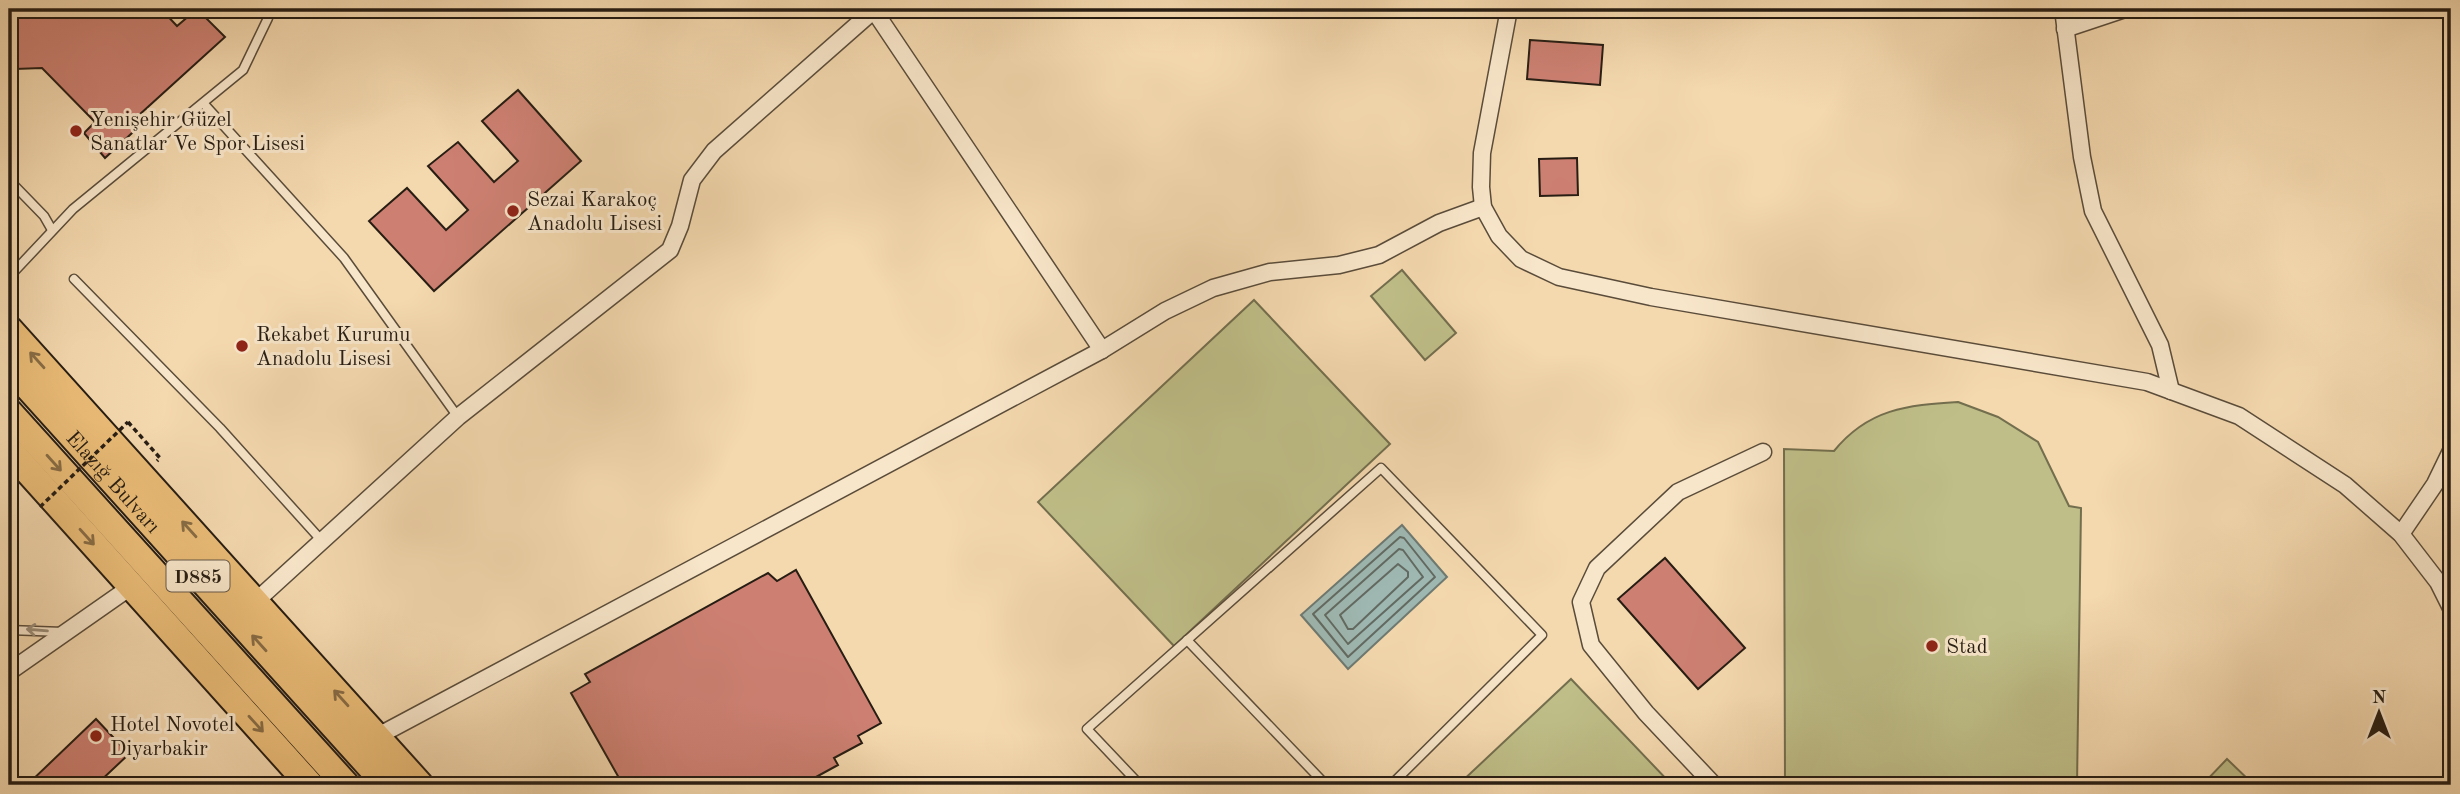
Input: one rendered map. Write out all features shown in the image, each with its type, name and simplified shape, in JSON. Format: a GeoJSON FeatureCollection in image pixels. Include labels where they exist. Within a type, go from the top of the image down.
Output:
{"type":"FeatureCollection","features":[{"type":"Feature","properties":{"kind":"highway"},"geometry":{"type":"LineString","coordinates":[[9,329],[420,785]]}},
{"type":"Feature","properties":{"kind":"highway","name":"Elazığ Bulvarı"},"geometry":{"type":"LineString","coordinates":[[9,366],[387,785]]}},
{"type":"Feature","properties":{"kind":"highway","name":"Elazığ Bulvarı"},"geometry":{"type":"LineString","coordinates":[[9,412],[345,785]]}},
{"type":"Feature","properties":{"kind":"highway"},"geometry":{"type":"LineString","coordinates":[[9,450],[310,785]]}},
{"type":"Feature","properties":{"kind":"street"},"geometry":{"type":"LineString","coordinates":[[255,602],[458,417],[670,250],[680,226],[692,180],[715,151],[873,9],[1102,350]]}},
{"type":"Feature","properties":{"kind":"street"},"geometry":{"type":"LineString","coordinates":[[1509,9],[1482,153],[1483,208],[1499,236],[1521,259],[1559,277],[1651,297],[2147,382],[2239,416],[2345,485],[2401,534],[2438,582],[2451,608]]}},
{"type":"Feature","properties":{"kind":"street"},"geometry":{"type":"LineString","coordinates":[[2063,9],[2082,157],[2093,211],[2160,345],[2171,391]]}},
{"type":"Feature","properties":{"kind":"street"},"geometry":{"type":"LineString","coordinates":[[2065,29],[2125,9]]}},
{"type":"Feature","properties":{"kind":"street"},"geometry":{"type":"LineString","coordinates":[[376,737],[1102,350],[1165,311],[1213,288],[1270,272],[1339,265],[1379,255],[1439,223],[1483,208]]}},
{"type":"Feature","properties":{"kind":"street"},"geometry":{"type":"LineString","coordinates":[[1714,785],[1646,713],[1591,645],[1581,602],[1597,568],[1678,492],[1763,452]]}},
{"type":"Feature","properties":{"kind":"street"},"geometry":{"type":"LineString","coordinates":[[2401,534],[2435,484],[2451,452]]}},
{"type":"Feature","properties":{"kind":"street"},"geometry":{"type":"LineString","coordinates":[[9,672],[132,586]]}},
{"type":"Feature","properties":{"kind":"lane"},"geometry":{"type":"LineString","coordinates":[[9,277],[73,209],[243,70],[268,18],[269,9]]}},
{"type":"Feature","properties":{"kind":"lane"},"geometry":{"type":"LineString","coordinates":[[204,104],[344,258],[458,417]]}},
{"type":"Feature","properties":{"kind":"lane"},"geometry":{"type":"LineString","coordinates":[[9,180],[44,216],[52,230]]}},
{"type":"Feature","properties":{"kind":"lane"},"geometry":{"type":"LineString","coordinates":[[74,279],[220,428],[322,541]]}},
{"type":"Feature","properties":{"kind":"lane"},"geometry":{"type":"LineString","coordinates":[[1140,785],[1087,729],[1381,468],[1542,635],[1391,785]]}},
{"type":"Feature","properties":{"kind":"lane"},"geometry":{"type":"LineString","coordinates":[[9,630],[66,632]]}},
{"type":"Feature","properties":{"kind":"lane"},"geometry":{"type":"LineString","coordinates":[[1187,640],[1326,785]]}},
{"type":"Feature","properties":{"kind":"path"},"geometry":{"type":"LineString","coordinates":[[40,507],[128,422],[160,458]]}},
{"type":"Feature","properties":{"kind":"shaded area"},"geometry":{"type":"Polygon","coordinates":[[[1402,270],[1456,333],[1425,360],[1371,296],[1402,270]]]}},
{"type":"Feature","properties":{"kind":"shaded area"},"geometry":{"type":"Polygon","coordinates":[[[1254,300],[1390,444],[1174,646],[1038,502],[1254,300]]]}},
{"type":"Feature","properties":{"kind":"shaded area","name":"Stad"},"geometry":{"type":"Polygon","coordinates":[[[1958,402],[1998,417],[2038,442],[2069,506],[2081,508],[2077,785],[1785,785],[1784,449],[1834,451],[1861,426],[1890,412],[1922,405],[1958,402]]]}},
{"type":"Feature","properties":{"kind":"shaded area"},"geometry":{"type":"Polygon","coordinates":[[[1571,679],[1672,785],[1458,785],[1571,679]]]}},
{"type":"Feature","properties":{"kind":"shaded area"},"geometry":{"type":"Polygon","coordinates":[[[2227,759],[2254,785],[2202,785],[2227,759]]]}},
{"type":"Feature","properties":{"kind":"water"},"geometry":{"type":"Polygon","coordinates":[[[1402,525],[1447,577],[1348,669],[1301,615],[1402,525]]]}},
{"type":"Feature","properties":{"kind":"building"},"geometry":{"type":"Polygon","coordinates":[[[9,9],[161,9],[177,26],[197,9],[225,37],[138,116],[145,121],[105,158],[84,133],[95,122],[42,68],[15,69],[9,64],[9,9]]]}},
{"type":"Feature","properties":{"kind":"building"},"geometry":{"type":"Polygon","coordinates":[[[1530,40],[1603,45],[1600,85],[1527,79],[1530,40]]]}},
{"type":"Feature","properties":{"kind":"building"},"geometry":{"type":"Polygon","coordinates":[[[518,90],[581,161],[434,291],[369,221],[407,188],[446,230],[468,210],[428,166],[458,142],[494,182],[518,161],[482,121],[518,90]]]}},
{"type":"Feature","properties":{"kind":"building"},"geometry":{"type":"Polygon","coordinates":[[[1577,158],[1578,195],[1540,196],[1539,159],[1577,158]]]}},
{"type":"Feature","properties":{"kind":"building"},"geometry":{"type":"Polygon","coordinates":[[[1665,558],[1745,648],[1698,689],[1618,599],[1665,558]]]}},
{"type":"Feature","properties":{"kind":"building"},"geometry":{"type":"Polygon","coordinates":[[[796,570],[881,723],[858,736],[862,743],[834,758],[838,765],[816,777],[820,785],[623,785],[571,693],[590,682],[585,674],[768,573],[777,581],[796,570]]]}},
{"type":"Feature","properties":{"kind":"building","name":"Hotel Novotel Diyarbakir"},"geometry":{"type":"Polygon","coordinates":[[[96,719],[129,754],[96,785],[27,785],[96,719]]]}},
{"type":"Feature","properties":{"kind":"place","name":"Yenişehir Güzel Sanatlar Ve Spor Lisesi"},"geometry":{"type":"Point","coordinates":[76,131]}},
{"type":"Feature","properties":{"kind":"place","name":"Sezai Karakoç Anadolu Lisesi"},"geometry":{"type":"Point","coordinates":[513,211]}},
{"type":"Feature","properties":{"kind":"place","name":"Rekabet Kurumu Anadolu Lisesi"},"geometry":{"type":"Point","coordinates":[242,346]}},
{"type":"Feature","properties":{"kind":"place","name":"Stad"},"geometry":{"type":"Point","coordinates":[1932,646]}},
{"type":"Feature","properties":{"kind":"place","name":"Hotel Novotel Diyarbakir"},"geometry":{"type":"Point","coordinates":[96,736]}}]}
